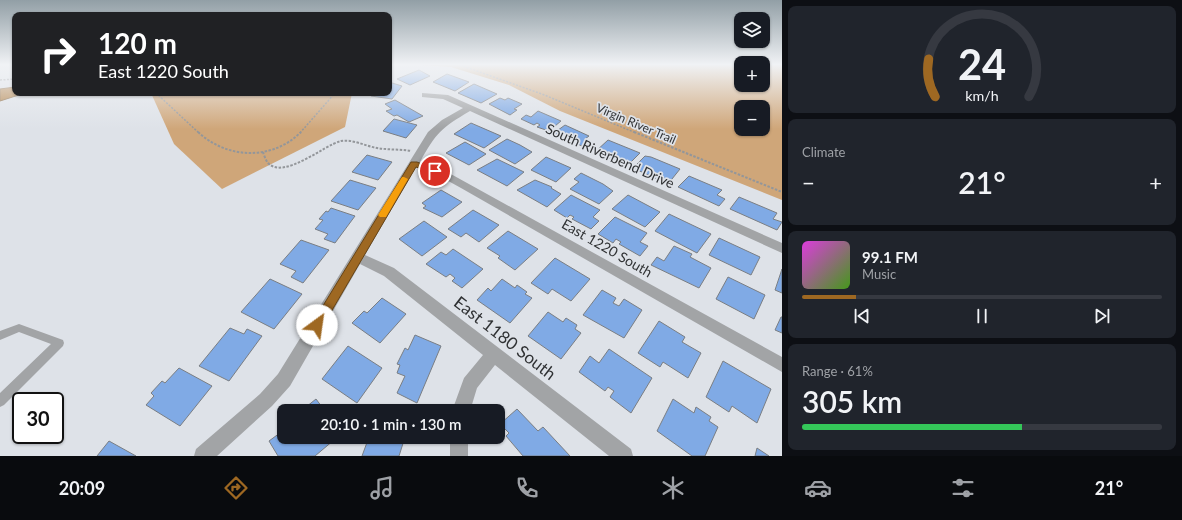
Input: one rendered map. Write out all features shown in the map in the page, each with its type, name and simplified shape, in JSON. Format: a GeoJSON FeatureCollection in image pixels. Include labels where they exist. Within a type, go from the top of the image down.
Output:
{"type":"FeatureCollection","features":[{"type":"Feature","properties":{"kind":"street","name":"South Riverbend Drive"},"geometry":{"type":"LineString","coordinates":[[425,95],[445,97],[782,248]]}},
{"type":"Feature","properties":{"kind":"street"},"geometry":{"type":"LineString","coordinates":[[203,456],[266,400],[284,380],[358,257],[413,157],[431,134],[469,108]]}},
{"type":"Feature","properties":{"kind":"street","name":"East 1220 South"},"geometry":{"type":"LineString","coordinates":[[413,157],[782,365]]}},
{"type":"Feature","properties":{"kind":"street","name":"East 1180 South"},"geometry":{"type":"LineString","coordinates":[[358,257],[390,272],[624,456]]}},
{"type":"Feature","properties":{"kind":"street"},"geometry":{"type":"LineString","coordinates":[[463,404],[470,384],[494,354]]}},
{"type":"Feature","properties":{"kind":"street"},"geometry":{"type":"LineString","coordinates":[[459,444],[459,456]]}},
{"type":"Feature","properties":{"kind":"lane"},"geometry":{"type":"LineString","coordinates":[[0,336],[19,328],[59,344],[0,401]]}},
{"type":"Feature","properties":{"kind":"path","name":"Virgin River Trail"},"geometry":{"type":"LineString","coordinates":[[523,86],[735,175],[782,192]]}},
{"type":"Feature","properties":{"kind":"path"},"geometry":{"type":"LineString","coordinates":[[160,96],[175,108],[211,143],[226,151],[250,153],[263,152],[283,147],[302,134],[333,96]]}},
{"type":"Feature","properties":{"kind":"path"},"geometry":{"type":"LineString","coordinates":[[263,152],[264,158],[268,162],[282,168],[296,165],[327,145],[342,140],[352,141],[413,157]]}},
{"type":"Feature","properties":{"kind":"shaded area"},"geometry":{"type":"Polygon","coordinates":[[[512,86],[734,86],[734,92],[770,92],[770,86],[782,86],[782,200],[560,111],[512,86]]]}},
{"type":"Feature","properties":{"kind":"shaded area"},"geometry":{"type":"Polygon","coordinates":[[[12,87],[12,96],[16,96],[0,101],[0,89],[12,87]]]}},
{"type":"Feature","properties":{"kind":"shaded area"},"geometry":{"type":"Polygon","coordinates":[[[152,96],[351,96],[345,127],[222,189],[174,144],[152,96]]]}},
{"type":"Feature","properties":{"kind":"building"},"geometry":{"type":"Polygon","coordinates":[[[392,86],[402,86],[392,99],[371,96],[392,96],[392,86]]]}},
{"type":"Feature","properties":{"kind":"building"},"geometry":{"type":"Polygon","coordinates":[[[443,86],[462,86],[455,91],[443,86]]]}},
{"type":"Feature","properties":{"kind":"building"},"geometry":{"type":"Polygon","coordinates":[[[470,86],[479,86],[497,94],[481,103],[458,93],[470,86]]]}},
{"type":"Feature","properties":{"kind":"building"},"geometry":{"type":"Polygon","coordinates":[[[500,98],[505,100],[508,98],[522,104],[514,109],[517,110],[510,115],[489,104],[500,98]]]}},
{"type":"Feature","properties":{"kind":"building"},"geometry":{"type":"Polygon","coordinates":[[[395,100],[423,116],[409,122],[397,115],[394,116],[386,111],[392,109],[385,104],[395,100]]]}},
{"type":"Feature","properties":{"kind":"building"},"geometry":{"type":"Polygon","coordinates":[[[538,111],[561,121],[549,131],[537,127],[540,125],[537,123],[534,125],[521,119],[526,115],[531,117],[538,111]]]}},
{"type":"Feature","properties":{"kind":"building"},"geometry":{"type":"Polygon","coordinates":[[[394,119],[417,125],[406,138],[383,131],[394,119]]]}},
{"type":"Feature","properties":{"kind":"building"},"geometry":{"type":"Polygon","coordinates":[[[471,123],[501,136],[484,148],[454,134],[471,123]]]}},
{"type":"Feature","properties":{"kind":"building"},"geometry":{"type":"Polygon","coordinates":[[[565,125],[589,136],[585,139],[590,142],[584,147],[554,133],[565,125]]]}},
{"type":"Feature","properties":{"kind":"building"},"geometry":{"type":"Polygon","coordinates":[[[507,139],[532,152],[515,164],[489,150],[507,139]]]}},
{"type":"Feature","properties":{"kind":"building"},"geometry":{"type":"Polygon","coordinates":[[[608,140],[640,153],[627,166],[595,152],[608,140]]]}},
{"type":"Feature","properties":{"kind":"building"},"geometry":{"type":"Polygon","coordinates":[[[465,142],[486,154],[469,165],[446,153],[465,142]]]}},
{"type":"Feature","properties":{"kind":"building"},"geometry":{"type":"Polygon","coordinates":[[[367,155],[392,162],[378,180],[352,172],[367,155]]]}},
{"type":"Feature","properties":{"kind":"building"},"geometry":{"type":"Polygon","coordinates":[[[645,156],[680,169],[668,184],[633,168],[645,156]]]}},
{"type":"Feature","properties":{"kind":"building"},"geometry":{"type":"Polygon","coordinates":[[[546,157],[571,168],[556,182],[531,170],[546,157]]]}},
{"type":"Feature","properties":{"kind":"building"},"geometry":{"type":"Polygon","coordinates":[[[497,159],[524,172],[507,186],[477,170],[497,159]]]}},
{"type":"Feature","properties":{"kind":"building"},"geometry":{"type":"Polygon","coordinates":[[[581,173],[613,191],[599,204],[570,189],[579,182],[574,179],[581,173]]]}},
{"type":"Feature","properties":{"kind":"building"},"geometry":{"type":"Polygon","coordinates":[[[689,176],[722,190],[717,195],[725,199],[719,206],[678,187],[689,176]]]}},
{"type":"Feature","properties":{"kind":"building"},"geometry":{"type":"Polygon","coordinates":[[[350,180],[376,188],[358,210],[331,201],[350,180]]]}},
{"type":"Feature","properties":{"kind":"building"},"geometry":{"type":"Polygon","coordinates":[[[535,180],[552,187],[551,188],[561,194],[547,207],[517,190],[535,180]]]}},
{"type":"Feature","properties":{"kind":"building"},"geometry":{"type":"Polygon","coordinates":[[[441,190],[462,202],[442,217],[423,208],[426,206],[422,203],[441,190]]]}},
{"type":"Feature","properties":{"kind":"building"},"geometry":{"type":"Polygon","coordinates":[[[571,195],[600,210],[593,217],[599,221],[591,229],[572,219],[574,217],[570,215],[567,218],[554,210],[571,195]]]}},
{"type":"Feature","properties":{"kind":"building"},"geometry":{"type":"Polygon","coordinates":[[[628,195],[660,212],[645,227],[612,209],[628,195]]]}},
{"type":"Feature","properties":{"kind":"building"},"geometry":{"type":"Polygon","coordinates":[[[739,197],[777,213],[773,219],[782,222],[777,230],[730,209],[739,197]]]}},
{"type":"Feature","properties":{"kind":"building"},"geometry":{"type":"Polygon","coordinates":[[[331,208],[355,216],[335,243],[324,239],[328,234],[315,229],[323,220],[319,219],[331,208]]]}},
{"type":"Feature","properties":{"kind":"building"},"geometry":{"type":"Polygon","coordinates":[[[473,210],[499,225],[479,242],[466,233],[461,237],[448,229],[473,210]]]}},
{"type":"Feature","properties":{"kind":"building"},"geometry":{"type":"Polygon","coordinates":[[[669,214],[711,234],[697,253],[655,231],[669,214]]]}},
{"type":"Feature","properties":{"kind":"building"},"geometry":{"type":"Polygon","coordinates":[[[615,217],[647,233],[640,242],[648,246],[640,256],[619,244],[621,242],[616,239],[613,243],[598,234],[615,217]]]}},
{"type":"Feature","properties":{"kind":"building"},"geometry":{"type":"Polygon","coordinates":[[[424,221],[447,237],[422,256],[399,239],[424,221]]]}},
{"type":"Feature","properties":{"kind":"building"},"geometry":{"type":"Polygon","coordinates":[[[508,231],[538,249],[515,270],[498,258],[500,256],[487,248],[508,231]]]}},
{"type":"Feature","properties":{"kind":"building"},"geometry":{"type":"Polygon","coordinates":[[[719,238],[760,257],[751,275],[709,255],[719,238]]]}},
{"type":"Feature","properties":{"kind":"building"},"geometry":{"type":"Polygon","coordinates":[[[301,240],[329,250],[303,283],[291,277],[296,271],[280,264],[301,240]]]}},
{"type":"Feature","properties":{"kind":"building"},"geometry":{"type":"Polygon","coordinates":[[[674,246],[692,254],[690,257],[711,268],[699,288],[651,265],[657,257],[664,261],[674,246]]]}},
{"type":"Feature","properties":{"kind":"building"},"geometry":{"type":"Polygon","coordinates":[[[453,249],[483,269],[462,288],[452,281],[455,278],[450,274],[446,277],[426,264],[441,252],[446,255],[453,249]]]}},
{"type":"Feature","properties":{"kind":"building"},"geometry":{"type":"Polygon","coordinates":[[[555,258],[590,279],[571,301],[552,289],[548,294],[531,283],[555,258]]]}},
{"type":"Feature","properties":{"kind":"building"},"geometry":{"type":"Polygon","coordinates":[[[782,269],[782,293],[775,290],[782,269]]]}},
{"type":"Feature","properties":{"kind":"building"},"geometry":{"type":"Polygon","coordinates":[[[728,277],[765,295],[754,319],[716,299],[728,277]]]}},
{"type":"Feature","properties":{"kind":"building"},"geometry":{"type":"Polygon","coordinates":[[[270,279],[302,294],[274,329],[241,312],[270,279]]]}},
{"type":"Feature","properties":{"kind":"building"},"geometry":{"type":"Polygon","coordinates":[[[502,279],[515,288],[517,285],[527,292],[525,294],[532,298],[510,323],[477,300],[488,288],[491,291],[502,279]]]}},
{"type":"Feature","properties":{"kind":"building"},"geometry":{"type":"Polygon","coordinates":[[[602,290],[616,298],[613,303],[619,306],[624,299],[642,310],[624,338],[583,315],[602,290]]]}},
{"type":"Feature","properties":{"kind":"building"},"geometry":{"type":"Polygon","coordinates":[[[382,298],[406,314],[380,343],[352,323],[364,311],[367,313],[382,298]]]}},
{"type":"Feature","properties":{"kind":"building"},"geometry":{"type":"Polygon","coordinates":[[[548,312],[563,322],[566,318],[577,325],[575,329],[581,333],[561,359],[528,336],[548,312]]]}},
{"type":"Feature","properties":{"kind":"building"},"geometry":{"type":"Polygon","coordinates":[[[782,317],[782,333],[775,330],[782,317]]]}},
{"type":"Feature","properties":{"kind":"building"},"geometry":{"type":"Polygon","coordinates":[[[659,321],[685,337],[682,342],[701,353],[688,378],[663,362],[660,367],[638,353],[659,321]]]}},
{"type":"Feature","properties":{"kind":"building"},"geometry":{"type":"Polygon","coordinates":[[[230,328],[244,334],[247,329],[262,336],[229,381],[199,366],[230,328]]]}},
{"type":"Feature","properties":{"kind":"building"},"geometry":{"type":"Polygon","coordinates":[[[415,335],[441,346],[417,403],[397,393],[405,376],[397,373],[400,365],[397,364],[405,348],[408,350],[415,335]]]}},
{"type":"Feature","properties":{"kind":"building"},"geometry":{"type":"Polygon","coordinates":[[[348,346],[382,368],[357,403],[322,379],[348,346]]]}},
{"type":"Feature","properties":{"kind":"building"},"geometry":{"type":"Polygon","coordinates":[[[609,349],[652,378],[631,413],[610,397],[614,391],[608,387],[605,391],[579,372],[590,356],[599,363],[609,349]]]}},
{"type":"Feature","properties":{"kind":"building"},"geometry":{"type":"Polygon","coordinates":[[[723,361],[771,389],[757,423],[732,406],[729,412],[706,397],[723,361]]]}},
{"type":"Feature","properties":{"kind":"building"},"geometry":{"type":"Polygon","coordinates":[[[179,368],[212,386],[180,426],[146,405],[154,396],[151,393],[162,381],[165,383],[179,368]]]}},
{"type":"Feature","properties":{"kind":"building"},"geometry":{"type":"Polygon","coordinates":[[[316,399],[320,404],[310,404],[316,399]]]}},
{"type":"Feature","properties":{"kind":"building"},"geometry":{"type":"Polygon","coordinates":[[[673,399],[694,413],[696,407],[711,417],[709,421],[718,427],[705,456],[692,456],[657,431],[673,399]]]}},
{"type":"Feature","properties":{"kind":"building"},"geometry":{"type":"Polygon","coordinates":[[[517,409],[538,431],[543,427],[570,456],[523,456],[506,436],[509,433],[505,429],[505,420],[517,409]]]}},
{"type":"Feature","properties":{"kind":"building"},"geometry":{"type":"Polygon","coordinates":[[[277,435],[277,444],[329,444],[315,456],[278,456],[269,441],[277,435]]]}},
{"type":"Feature","properties":{"kind":"building"},"geometry":{"type":"Polygon","coordinates":[[[109,441],[136,456],[97,456],[109,441]]]}},
{"type":"Feature","properties":{"kind":"building"},"geometry":{"type":"Polygon","coordinates":[[[366,444],[403,444],[399,456],[362,456],[366,444]]]}},
{"type":"Feature","properties":{"kind":"building"},"geometry":{"type":"Polygon","coordinates":[[[757,448],[769,456],[755,456],[757,448]]]}},
{"type":"Feature","properties":{"kind":"slow traffic"},"geometry":{"type":"LineString","coordinates":[[383,215],[404,179]]}},
{"type":"Feature","properties":{"kind":"route"},"geometry":{"type":"LineString","coordinates":[[317,325],[414,163],[435,171]]}}]}
